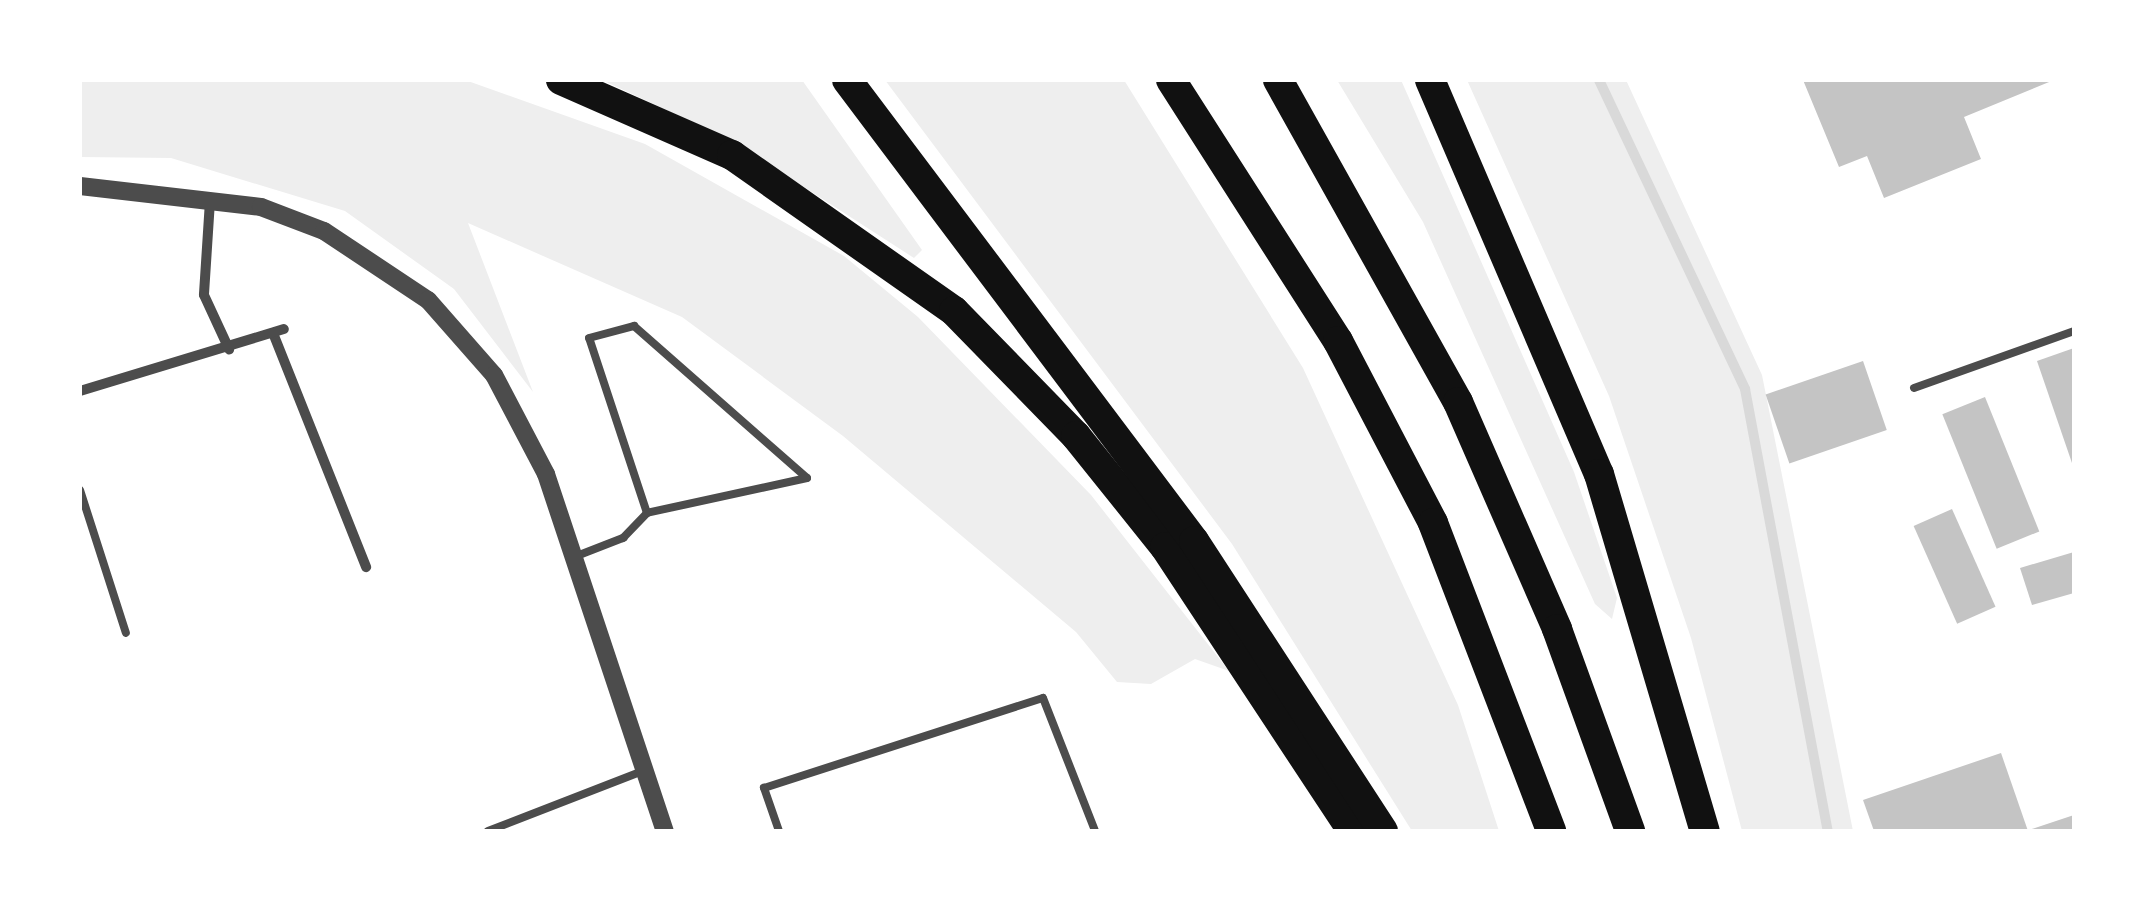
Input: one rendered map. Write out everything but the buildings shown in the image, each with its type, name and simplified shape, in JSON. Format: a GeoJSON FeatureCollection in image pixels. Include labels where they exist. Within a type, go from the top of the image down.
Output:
{"type":"FeatureCollection","features":[{"type":"Feature","properties":{"kind":"highway"},"geometry":{"type":"LineString","coordinates":[[561,80],[732,154],[954,311],[1076,436],[1165,548],[1352,831]]}},
{"type":"Feature","properties":{"kind":"highway"},"geometry":{"type":"LineString","coordinates":[[847,80],[1183,526],[1383,831]]}},
{"type":"Feature","properties":{"kind":"highway"},"geometry":{"type":"LineString","coordinates":[[1171,80],[1338,341],[1433,523],[1551,831]]}},
{"type":"Feature","properties":{"kind":"highway"},"geometry":{"type":"LineString","coordinates":[[1278,80],[1458,402],[1557,629],[1630,831]]}},
{"type":"Feature","properties":{"kind":"highway"},"geometry":{"type":"LineString","coordinates":[[1430,80],[1599,474],[1705,831]]}},
{"type":"Feature","properties":{"kind":"street"},"geometry":{"type":"LineString","coordinates":[[80,186],[210,195],[324,231],[428,300],[494,375],[546,474],[665,831]]}},
{"type":"Feature","properties":{"kind":"street"},"geometry":{"type":"LineString","coordinates":[[210,195],[204,295],[229,349]]}},
{"type":"Feature","properties":{"kind":"street"},"geometry":{"type":"LineString","coordinates":[[80,391],[229,349],[278,331],[366,567]]}},
{"type":"Feature","properties":{"kind":"lane"},"geometry":{"type":"LineString","coordinates":[[574,557],[623,538],[647,513],[807,478],[634,326],[590,338],[647,513]]}},
{"type":"Feature","properties":{"kind":"lane"},"geometry":{"type":"LineString","coordinates":[[1914,388],[2074,332]]}},
{"type":"Feature","properties":{"kind":"lane"},"geometry":{"type":"LineString","coordinates":[[80,490],[126,634]]}},
{"type":"Feature","properties":{"kind":"lane"},"geometry":{"type":"LineString","coordinates":[[779,831],[764,788],[1042,698],[1095,831]]}},
{"type":"Feature","properties":{"kind":"lane"},"geometry":{"type":"LineString","coordinates":[[488,831],[644,770]]}},
{"type":"Feature","properties":{"kind":"shaded area"},"geometry":{"type":"Polygon","coordinates":[[[80,80],[465,80],[645,144],[844,256],[918,317],[1091,495],[1229,671],[1195,659],[1151,684],[1117,682],[1076,632],[843,436],[682,317],[468,223],[533,392],[454,289],[345,211],[171,158],[80,157],[80,80]]]}},
{"type":"Feature","properties":{"kind":"shaded area"},"geometry":{"type":"Polygon","coordinates":[[[602,80],[802,80],[922,250],[914,258],[731,140],[602,80]]]}},
{"type":"Feature","properties":{"kind":"shaded area"},"geometry":{"type":"Polygon","coordinates":[[[885,80],[1124,80],[1303,368],[1458,705],[1499,831],[1412,831],[1232,544],[885,80]]]}},
{"type":"Feature","properties":{"kind":"shaded area"},"geometry":{"type":"Polygon","coordinates":[[[1337,80],[1401,80],[1574,472],[1617,598],[1612,619],[1595,604],[1423,222],[1337,80]]]}},
{"type":"Feature","properties":{"kind":"shaded area"},"geometry":{"type":"Polygon","coordinates":[[[1467,80],[1626,80],[1762,375],[1853,831],[1742,831],[1691,638],[1609,396],[1467,80]]]}},
{"type":"Feature","properties":{"kind":"waterway"},"geometry":{"type":"LineString","coordinates":[[1599,80],[1745,389],[1828,831]]}}]}
